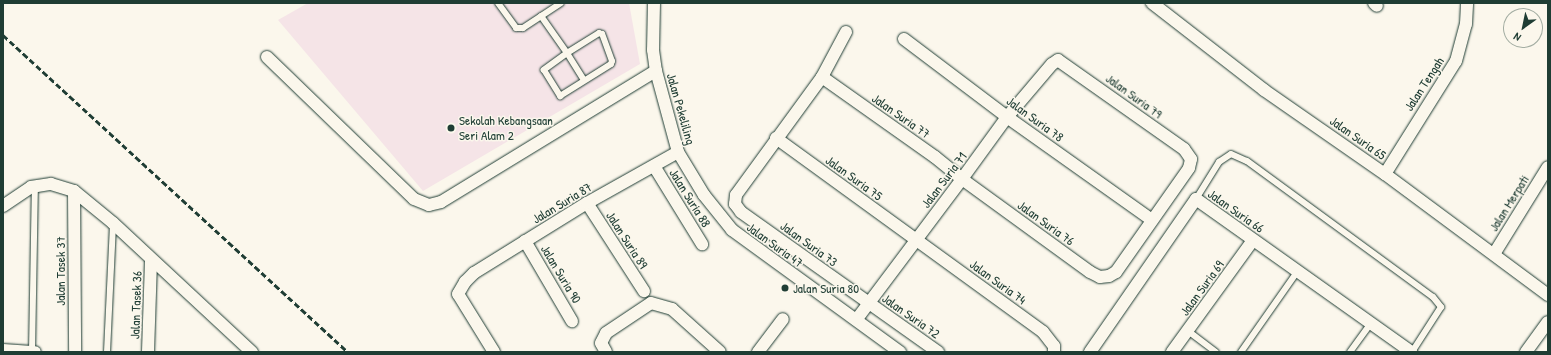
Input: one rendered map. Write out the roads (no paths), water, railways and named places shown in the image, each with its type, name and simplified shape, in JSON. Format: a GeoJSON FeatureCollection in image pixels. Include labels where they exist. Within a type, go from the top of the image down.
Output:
{"type":"FeatureCollection","features":[{"type":"Feature","properties":{"kind":"street","name":"Jalan Pekeliling"},"geometry":{"type":"LineString","coordinates":[[654,3],[653,50],[656,71],[678,152],[704,195],[732,230]]}},
{"type":"Feature","properties":{"kind":"street","name":"Jalan Suria 65"},"geometry":{"type":"LineString","coordinates":[[1152,3],[1264,90],[1385,174],[1548,295]]}},
{"type":"Feature","properties":{"kind":"street","name":"Jalan Tengah"},"geometry":{"type":"LineString","coordinates":[[1385,174],[1456,61],[1466,24],[1467,3]]}},
{"type":"Feature","properties":{"kind":"street"},"geometry":{"type":"LineString","coordinates":[[776,138],[822,77],[846,32]]}},
{"type":"Feature","properties":{"kind":"street","name":"Jalan Suria 78"},"geometry":{"type":"LineString","coordinates":[[904,39],[1007,117],[1152,220]]}},
{"type":"Feature","properties":{"kind":"street"},"geometry":{"type":"LineString","coordinates":[[267,58],[414,199],[428,205],[441,202],[656,71]]}},
{"type":"Feature","properties":{"kind":"street","name":"Jalan Suria 71"},"geometry":{"type":"LineString","coordinates":[[856,320],[1007,117],[1052,64],[1058,60]]}},
{"type":"Feature","properties":{"kind":"street","name":"Jalan Suria 79"},"geometry":{"type":"LineString","coordinates":[[1058,60],[1184,150],[1191,159],[1189,168],[1152,220]]}},
{"type":"Feature","properties":{"kind":"street","name":"Jalan Suria 77"},"geometry":{"type":"LineString","coordinates":[[822,77],[962,179]]}},
{"type":"Feature","properties":{"kind":"street","name":"Jalan Suria 73"},"geometry":{"type":"LineString","coordinates":[[776,138],[736,196],[735,204],[741,212],[868,304]]}},
{"type":"Feature","properties":{"kind":"street","name":"Jalan Suria 75"},"geometry":{"type":"LineString","coordinates":[[776,138],[916,240]]}},
{"type":"Feature","properties":{"kind":"street","name":"Jalan Suria 87"},"geometry":{"type":"LineString","coordinates":[[494,352],[458,294],[465,282],[474,273],[525,241],[678,152]]}},
{"type":"Feature","properties":{"kind":"street","name":"Jalan Suria 88"},"geometry":{"type":"LineString","coordinates":[[654,166],[702,244]]}},
{"type":"Feature","properties":{"kind":"street","name":"Jalan Merpati"},"geometry":{"type":"LineString","coordinates":[[1494,254],[1548,167]]}},
{"type":"Feature","properties":{"kind":"street","name":"Jalan Suria 76"},"geometry":{"type":"LineString","coordinates":[[962,179],[1090,272],[1100,277],[1109,276],[1116,272],[1152,220]]}},
{"type":"Feature","properties":{"kind":"street"},"geometry":{"type":"LineString","coordinates":[[3,206],[35,186],[51,184],[74,191],[113,223],[151,260],[252,352]]}},
{"type":"Feature","properties":{"kind":"street","name":"Jalan Tasek 37"},"geometry":{"type":"LineString","coordinates":[[74,191],[75,352]]}},
{"type":"Feature","properties":{"kind":"street","name":"Jalan Suria 66"},"geometry":{"type":"LineString","coordinates":[[1090,352],[1196,199],[1412,352]]}},
{"type":"Feature","properties":{"kind":"street","name":"Jalan Suria 89"},"geometry":{"type":"LineString","coordinates":[[587,204],[644,291]]}},
{"type":"Feature","properties":{"kind":"street","name":"Jalan Suria 47"},"geometry":{"type":"LineString","coordinates":[[732,230],[900,352]]}},
{"type":"Feature","properties":{"kind":"street","name":"Jalan Suria 74"},"geometry":{"type":"LineString","coordinates":[[916,240],[1043,332],[1054,346],[1054,352]]}},
{"type":"Feature","properties":{"kind":"street","name":"Jalan Suria 69"},"geometry":{"type":"LineString","coordinates":[[1172,352],[1253,240]]}},
{"type":"Feature","properties":{"kind":"street","name":"Jalan Suria 90"},"geometry":{"type":"LineString","coordinates":[[525,241],[572,321]]}},
{"type":"Feature","properties":{"kind":"street","name":"Jalan Tasek 36"},"geometry":{"type":"LineString","coordinates":[[148,352],[151,260]]}},
{"type":"Feature","properties":{"kind":"street"},"geometry":{"type":"LineString","coordinates":[[606,352],[601,344],[606,333],[651,304],[672,309],[720,352]]}},
{"type":"Feature","properties":{"kind":"street","name":"Jalan Suria 72"},"geometry":{"type":"LineString","coordinates":[[868,304],[938,352]]}},
{"type":"Feature","properties":{"kind":"street"},"geometry":{"type":"LineString","coordinates":[[758,352],[783,319]]}},
{"type":"Feature","properties":{"kind":"street"},"geometry":{"type":"LineString","coordinates":[[1526,352],[1548,322]]}},
{"type":"Feature","properties":{"kind":"street"},"geometry":{"type":"LineString","coordinates":[[3,350],[35,352]]}},
{"type":"Feature","properties":{"kind":"lane"},"geometry":{"type":"LineString","coordinates":[[498,3],[516,28],[523,28],[561,3]]}},
{"type":"Feature","properties":{"kind":"lane"},"geometry":{"type":"LineString","coordinates":[[541,16],[584,80]]}},
{"type":"Feature","properties":{"kind":"lane"},"geometry":{"type":"LineString","coordinates":[[600,33],[602,34],[612,61],[560,96],[557,95],[544,70],[567,53],[600,33]]}},
{"type":"Feature","properties":{"kind":"lane"},"geometry":{"type":"LineString","coordinates":[[1196,199],[1219,162],[1231,154],[1247,161],[1433,297],[1441,307],[1412,352]]}},
{"type":"Feature","properties":{"kind":"lane"},"geometry":{"type":"LineString","coordinates":[[32,352],[35,186]]}},
{"type":"Feature","properties":{"kind":"lane"},"geometry":{"type":"LineString","coordinates":[[107,352],[113,223]]}},
{"type":"Feature","properties":{"kind":"lane"},"geometry":{"type":"LineString","coordinates":[[1241,352],[1298,272]]}},
{"type":"Feature","properties":{"kind":"lane"},"geometry":{"type":"LineString","coordinates":[[1350,352],[1371,324]]}},
{"type":"Feature","properties":{"kind":"lane"},"geometry":{"type":"LineString","coordinates":[[1188,331],[1216,352]]}},
{"type":"Feature","properties":{"kind":"railway"},"geometry":{"type":"LineString","coordinates":[[3,35],[348,352]]}},
{"type":"Feature","properties":{"kind":"place","name":"Sekolah Kebangsaan Seri Alam 2"},"geometry":{"type":"Point","coordinates":[451,128]}},
{"type":"Feature","properties":{"kind":"place","name":"Jalan Suria 80"},"geometry":{"type":"Point","coordinates":[785,288]}}]}
